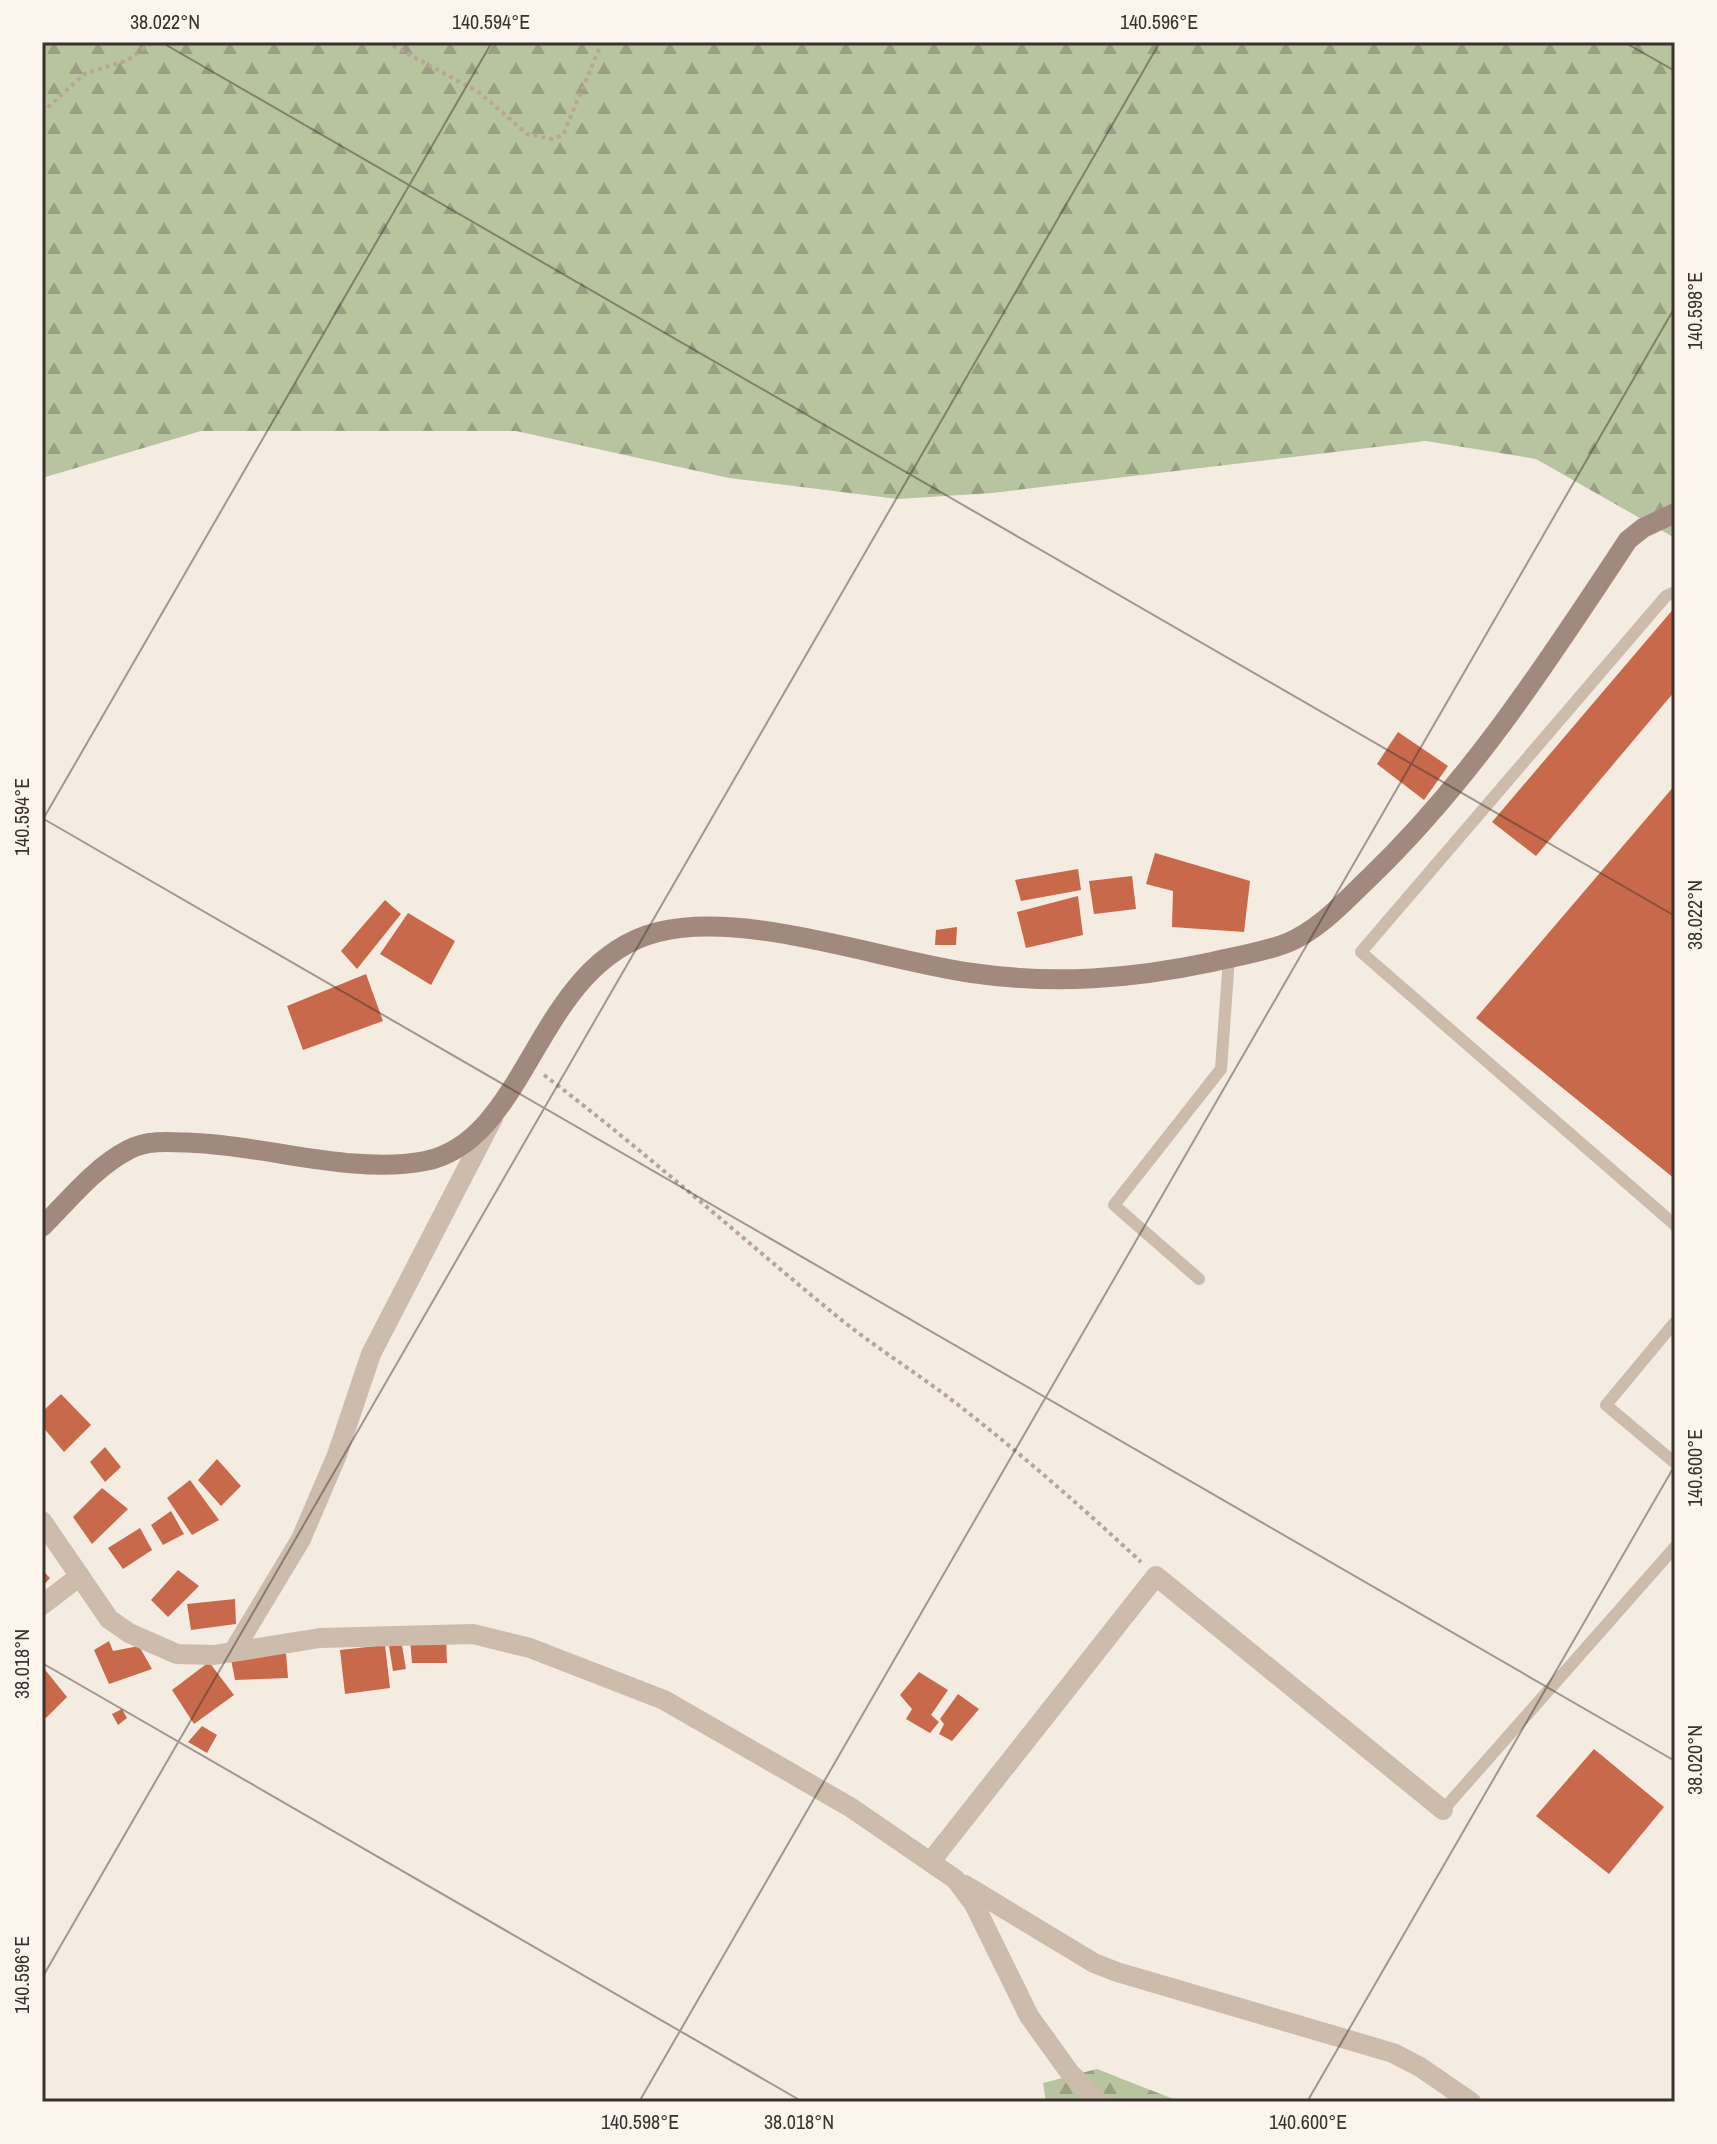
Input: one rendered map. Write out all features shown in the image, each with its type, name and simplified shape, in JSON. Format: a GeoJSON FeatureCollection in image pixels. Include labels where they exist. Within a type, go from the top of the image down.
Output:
{"type":"FeatureCollection","features":[{"type":"Feature","properties":{"kind":"street"},"geometry":{"type":"LineString","coordinates":[[42,1227],[99,1171],[128,1150],[142,1145],[210,1143],[361,1163],[418,1163],[450,1155],[464,1147],[502,1099],[572,990],[598,962],[622,945],[646,936],[697,926],[759,931],[972,973],[1037,979],[1121,979],[1287,943],[1309,931],[1397,852],[1449,793],[1513,711],[1628,540],[1643,528],[1675,513]]}},
{"type":"Feature","properties":{"kind":"street"},"geometry":{"type":"LineString","coordinates":[[233,1652],[301,1539],[337,1455],[371,1354],[502,1099]]}},
{"type":"Feature","properties":{"kind":"street"},"geometry":{"type":"LineString","coordinates":[[42,1521],[109,1619],[148,1643],[194,1656],[320,1638],[444,1633],[492,1636],[584,1667],[664,1700],[850,1807],[955,1879],[1094,1963],[1393,2053],[1434,2075],[1471,2102]]}},
{"type":"Feature","properties":{"kind":"street"},"geometry":{"type":"LineString","coordinates":[[42,1605],[80,1576]]}},
{"type":"Feature","properties":{"kind":"street"},"geometry":{"type":"LineString","coordinates":[[931,1861],[1156,1576],[1443,1810]]}},
{"type":"Feature","properties":{"kind":"street"},"geometry":{"type":"LineString","coordinates":[[955,1879],[974,1904],[1029,2016],[1070,2073],[1099,2102]]}},
{"type":"Feature","properties":{"kind":"lane"},"geometry":{"type":"LineString","coordinates":[[1675,592],[1666,596],[1361,952],[1675,1225]]}},
{"type":"Feature","properties":{"kind":"lane"},"geometry":{"type":"LineString","coordinates":[[1199,1279],[1114,1205],[1221,1069],[1229,958]]}},
{"type":"Feature","properties":{"kind":"lane"},"geometry":{"type":"LineString","coordinates":[[1675,1322],[1606,1405],[1675,1463]]}},
{"type":"Feature","properties":{"kind":"lane"},"geometry":{"type":"LineString","coordinates":[[1443,1810],[1675,1547]]}},
{"type":"Feature","properties":{"kind":"path"},"geometry":{"type":"LineString","coordinates":[[42,113],[84,74],[128,60],[152,42]]}},
{"type":"Feature","properties":{"kind":"path"},"geometry":{"type":"LineString","coordinates":[[386,42],[480,93],[527,134],[552,139],[563,135],[571,120],[602,42]]}},
{"type":"Feature","properties":{"kind":"path"},"geometry":{"type":"LineString","coordinates":[[527,1061],[669,1174],[747,1243],[777,1262],[836,1316],[890,1359],[965,1410],[1066,1492],[1156,1576]]}},
{"type":"Feature","properties":{"kind":"green space"},"geometry":{"type":"Polygon","coordinates":[[[42,42],[1675,42],[1675,538],[1536,459],[1426,441],[992,493],[898,499],[729,478],[516,431],[201,431],[42,478],[42,42]]]}},
{"type":"Feature","properties":{"kind":"green space"},"geometry":{"type":"Polygon","coordinates":[[[1097,2069],[1181,2102],[1046,2102],[1043,2083],[1097,2069]]]}},
{"type":"Feature","properties":{"kind":"building"},"geometry":{"type":"Polygon","coordinates":[[[1675,607],[1675,691],[1536,856],[1492,822],[1675,607]]]}},
{"type":"Feature","properties":{"kind":"building"},"geometry":{"type":"Polygon","coordinates":[[[1398,732],[1448,766],[1424,800],[1377,764],[1398,732]]]}},
{"type":"Feature","properties":{"kind":"building"},"geometry":{"type":"Polygon","coordinates":[[[1675,785],[1675,1179],[1476,1018],[1675,785]]]}},
{"type":"Feature","properties":{"kind":"building"},"geometry":{"type":"Polygon","coordinates":[[[1155,853],[1250,881],[1244,932],[1172,927],[1173,891],[1146,884],[1155,853]]]}},
{"type":"Feature","properties":{"kind":"building"},"geometry":{"type":"Polygon","coordinates":[[[1078,869],[1081,890],[1021,901],[1015,880],[1078,869]]]}},
{"type":"Feature","properties":{"kind":"building"},"geometry":{"type":"Polygon","coordinates":[[[1132,876],[1136,909],[1094,914],[1089,881],[1132,876]]]}},
{"type":"Feature","properties":{"kind":"building"},"geometry":{"type":"Polygon","coordinates":[[[1078,896],[1083,935],[1026,948],[1017,912],[1078,896]]]}},
{"type":"Feature","properties":{"kind":"building"},"geometry":{"type":"Polygon","coordinates":[[[385,900],[401,914],[357,969],[341,951],[385,900]]]}},
{"type":"Feature","properties":{"kind":"building"},"geometry":{"type":"Polygon","coordinates":[[[408,913],[455,941],[431,985],[380,954],[408,913]]]}},
{"type":"Feature","properties":{"kind":"building"},"geometry":{"type":"Polygon","coordinates":[[[957,927],[956,945],[935,945],[936,930],[957,927]]]}},
{"type":"Feature","properties":{"kind":"building"},"geometry":{"type":"Polygon","coordinates":[[[366,974],[383,1021],[303,1050],[287,1006],[366,974]]]}},
{"type":"Feature","properties":{"kind":"building"},"geometry":{"type":"Polygon","coordinates":[[[61,1394],[91,1425],[64,1452],[42,1426],[42,1412],[61,1394]]]}},
{"type":"Feature","properties":{"kind":"building"},"geometry":{"type":"Polygon","coordinates":[[[105,1447],[121,1467],[105,1482],[90,1462],[105,1447]]]}},
{"type":"Feature","properties":{"kind":"building"},"geometry":{"type":"Polygon","coordinates":[[[217,1459],[241,1486],[221,1506],[198,1480],[217,1459]]]}},
{"type":"Feature","properties":{"kind":"building"},"geometry":{"type":"Polygon","coordinates":[[[190,1480],[219,1520],[192,1535],[167,1498],[190,1480]]]}},
{"type":"Feature","properties":{"kind":"building"},"geometry":{"type":"Polygon","coordinates":[[[102,1488],[128,1509],[92,1544],[73,1517],[102,1488]]]}},
{"type":"Feature","properties":{"kind":"building"},"geometry":{"type":"Polygon","coordinates":[[[171,1511],[184,1534],[163,1545],[151,1525],[171,1511]]]}},
{"type":"Feature","properties":{"kind":"building"},"geometry":{"type":"Polygon","coordinates":[[[140,1528],[152,1550],[123,1569],[108,1548],[140,1528]]]}},
{"type":"Feature","properties":{"kind":"building"},"geometry":{"type":"Polygon","coordinates":[[[42,1570],[50,1578],[42,1587],[42,1570]]]}},
{"type":"Feature","properties":{"kind":"building"},"geometry":{"type":"Polygon","coordinates":[[[178,1570],[199,1586],[168,1617],[151,1600],[178,1570]]]}},
{"type":"Feature","properties":{"kind":"building"},"geometry":{"type":"Polygon","coordinates":[[[235,1599],[236,1624],[191,1630],[187,1604],[235,1599]]]}},
{"type":"Feature","properties":{"kind":"building"},"geometry":{"type":"Polygon","coordinates":[[[446,1638],[447,1663],[412,1663],[410,1639],[446,1638]]]}},
{"type":"Feature","properties":{"kind":"building"},"geometry":{"type":"Polygon","coordinates":[[[388,1640],[401,1640],[406,1669],[393,1671],[388,1640]]]}},
{"type":"Feature","properties":{"kind":"building"},"geometry":{"type":"Polygon","coordinates":[[[109,1641],[113,1651],[139,1646],[152,1669],[109,1684],[94,1650],[109,1641]]]}},
{"type":"Feature","properties":{"kind":"building"},"geometry":{"type":"Polygon","coordinates":[[[385,1645],[390,1688],[345,1694],[340,1650],[385,1645]]]}},
{"type":"Feature","properties":{"kind":"building"},"geometry":{"type":"Polygon","coordinates":[[[286,1653],[288,1678],[235,1680],[231,1659],[286,1653]]]}},
{"type":"Feature","properties":{"kind":"building"},"geometry":{"type":"Polygon","coordinates":[[[209,1662],[234,1695],[194,1724],[172,1690],[209,1662]]]}},
{"type":"Feature","properties":{"kind":"building"},"geometry":{"type":"Polygon","coordinates":[[[42,1666],[67,1697],[46,1718],[42,1713],[42,1666]]]}},
{"type":"Feature","properties":{"kind":"building"},"geometry":{"type":"Polygon","coordinates":[[[919,1672],[948,1690],[931,1715],[939,1722],[930,1733],[906,1719],[912,1709],[900,1695],[919,1672]]]}},
{"type":"Feature","properties":{"kind":"building"},"geometry":{"type":"Polygon","coordinates":[[[958,1694],[979,1709],[952,1741],[939,1734],[944,1724],[940,1719],[958,1694]]]}},
{"type":"Feature","properties":{"kind":"building"},"geometry":{"type":"Polygon","coordinates":[[[122,1709],[127,1718],[118,1725],[112,1714],[122,1709]]]}},
{"type":"Feature","properties":{"kind":"building"},"geometry":{"type":"Polygon","coordinates":[[[202,1726],[217,1735],[207,1753],[188,1742],[202,1726]]]}},
{"type":"Feature","properties":{"kind":"building"},"geometry":{"type":"Polygon","coordinates":[[[1594,1749],[1664,1807],[1609,1874],[1536,1816],[1594,1749]]]}}]}
